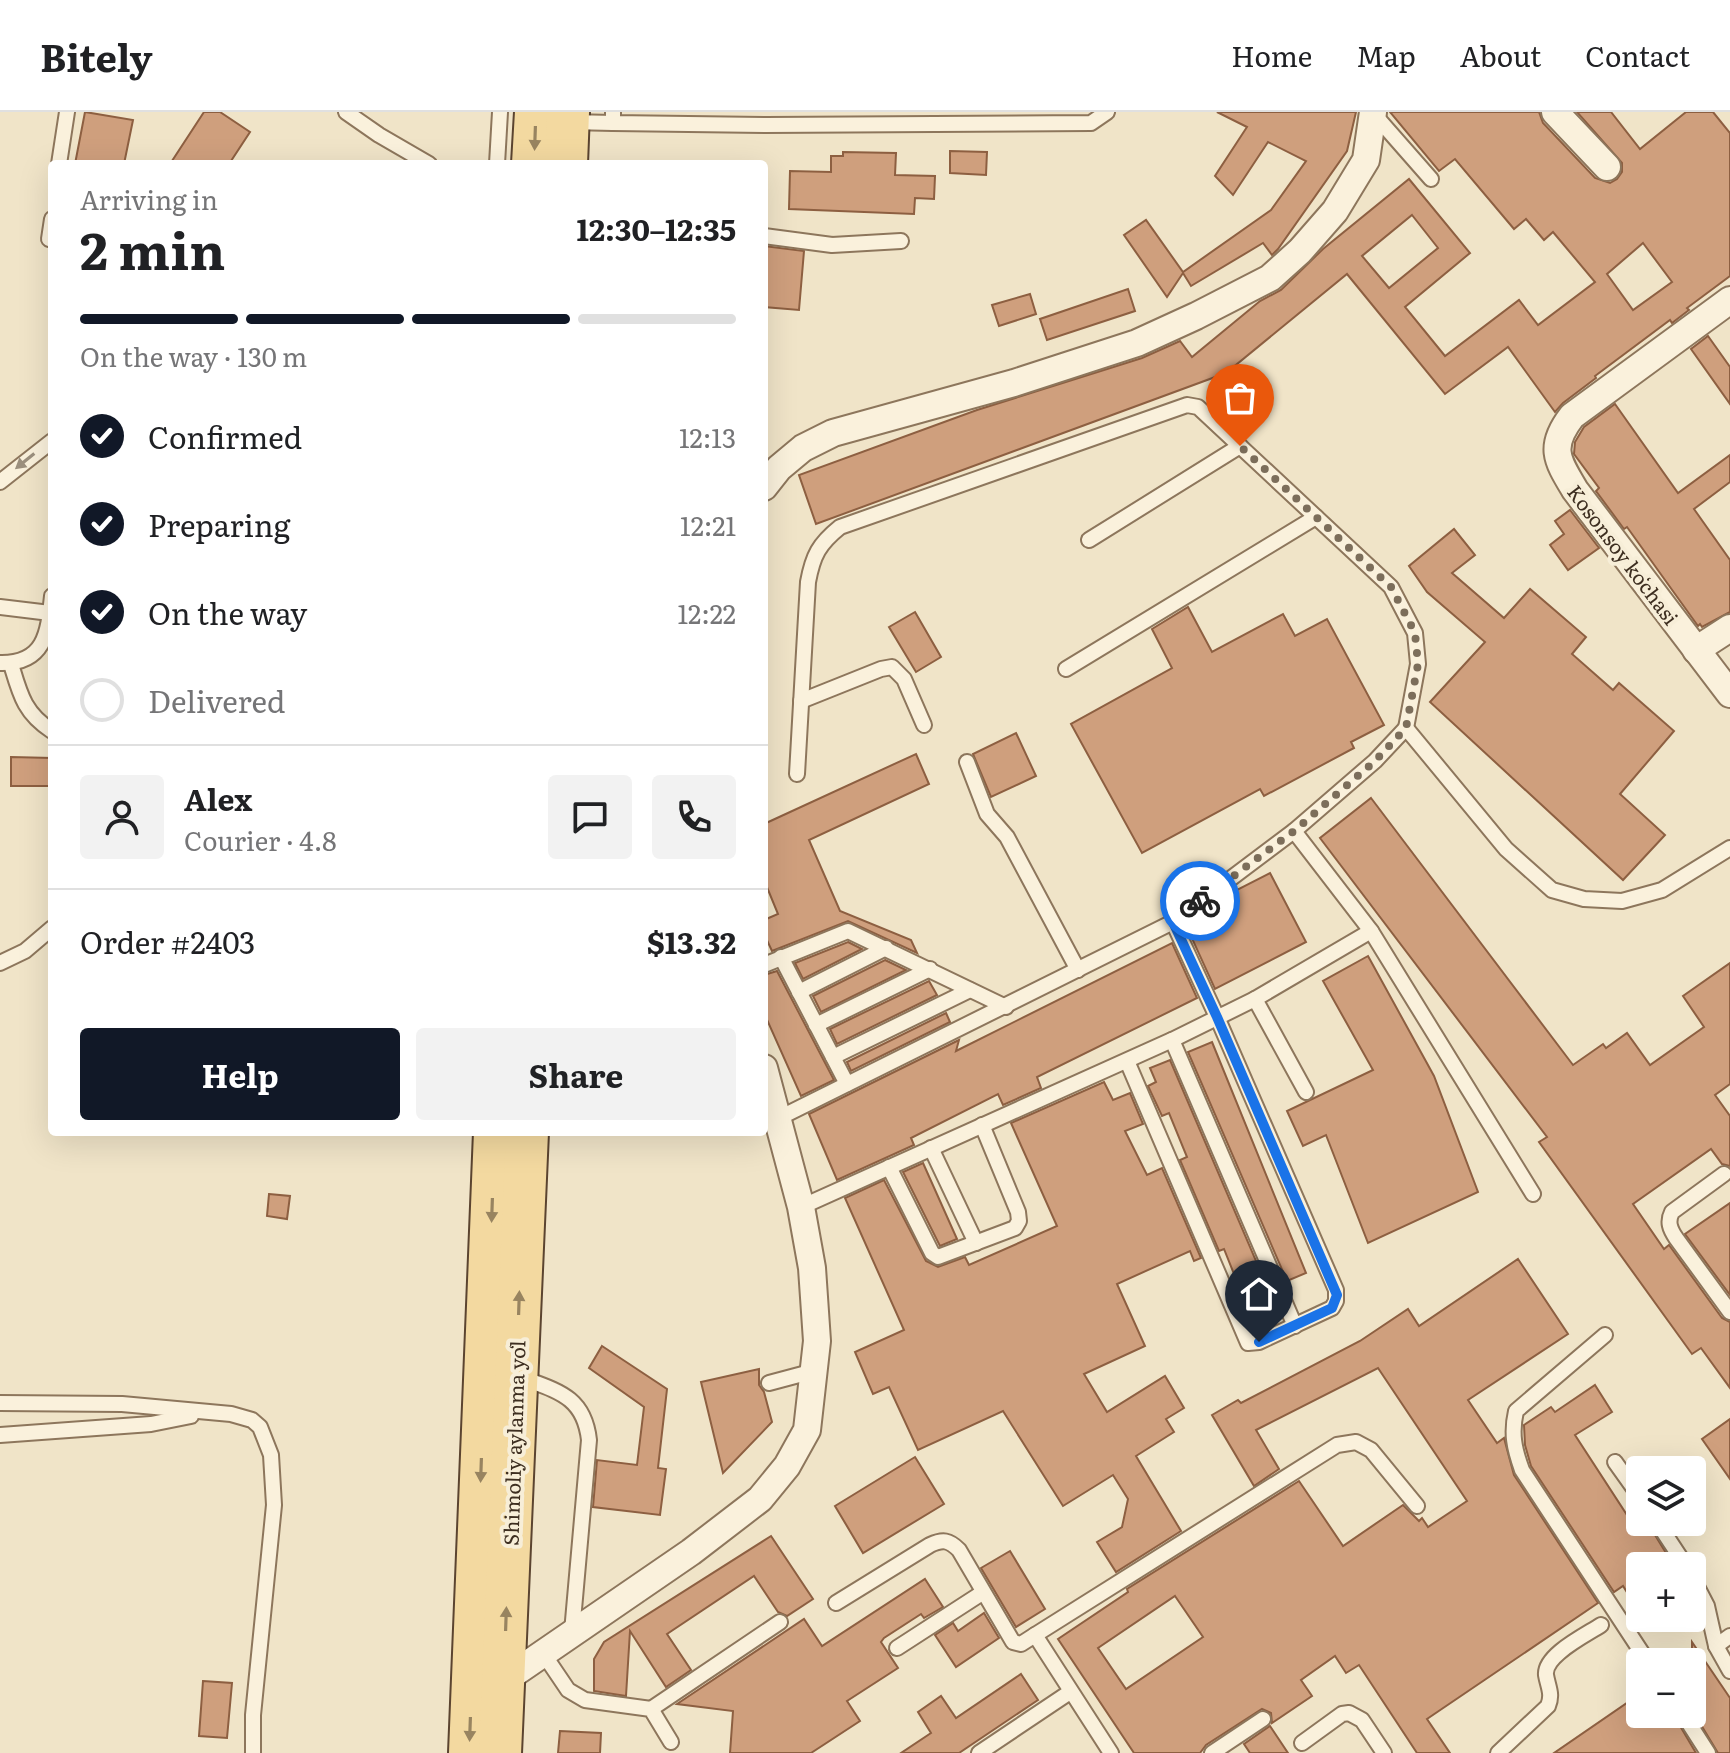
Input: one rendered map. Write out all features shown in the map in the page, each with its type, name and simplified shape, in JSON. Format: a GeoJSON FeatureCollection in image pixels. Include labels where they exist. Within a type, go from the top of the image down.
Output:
{"type":"FeatureCollection","features":[{"type":"Feature","properties":{"kind":"main road"},"geometry":{"type":"LineString","coordinates":[[535,160],[557,115]]}},
{"type":"Feature","properties":{"kind":"main road"},"geometry":{"type":"LineString","coordinates":[[557,115],[565,160]]}},
{"type":"Feature","properties":{"kind":"main road","name":"Shimoliy aylanma yoʻl"},"geometry":{"type":"LineString","coordinates":[[470,1753],[495,1136]]}},
{"type":"Feature","properties":{"kind":"main road","name":"Shimoliy aylanma yoʻl"},"geometry":{"type":"LineString","coordinates":[[500,1753],[527,1136]]}},
{"type":"Feature","properties":{"kind":"street"},"geometry":{"type":"LineString","coordinates":[[768,482],[803,448],[833,433],[1014,383],[1137,343],[1270,278],[1300,251],[1335,211],[1366,160],[1372,112]]}},
{"type":"Feature","properties":{"kind":"street"},"geometry":{"type":"LineString","coordinates":[[1555,112],[1607,167]]}},
{"type":"Feature","properties":{"kind":"street","name":"Kosonsoy koʻchasi"},"geometry":{"type":"LineString","coordinates":[[1730,300],[1572,416],[1560,432],[1557,448],[1560,464],[1575,490],[1730,694]]}},
{"type":"Feature","properties":{"kind":"street"},"geometry":{"type":"LineString","coordinates":[[1696,650],[1730,628]]}},
{"type":"Feature","properties":{"kind":"street"},"geometry":{"type":"LineString","coordinates":[[503,1681],[691,1552],[760,1499],[787,1466],[807,1430],[817,1341],[812,1268],[801,1207],[768,1081]]}},
{"type":"Feature","properties":{"kind":"lane"},"geometry":{"type":"LineString","coordinates":[[60,160],[67,112]]}},
{"type":"Feature","properties":{"kind":"lane"},"geometry":{"type":"LineString","coordinates":[[346,112],[422,160]]}},
{"type":"Feature","properties":{"kind":"lane"},"geometry":{"type":"LineString","coordinates":[[497,160],[500,112]]}},
{"type":"Feature","properties":{"kind":"lane"},"geometry":{"type":"LineString","coordinates":[[557,115],[1091,123],[1107,112]]}},
{"type":"Feature","properties":{"kind":"lane"},"geometry":{"type":"LineString","coordinates":[[1372,112],[1431,179]]}},
{"type":"Feature","properties":{"kind":"lane"},"geometry":{"type":"LineString","coordinates":[[768,237],[832,245],[901,241]]}},
{"type":"Feature","properties":{"kind":"lane"},"geometry":{"type":"LineString","coordinates":[[779,1118],[1173,922],[1294,831],[1375,761],[1406,728],[1418,664],[1415,633],[1391,587],[1198,407],[1187,405],[840,527],[823,541],[812,563],[797,774]]}},
{"type":"Feature","properties":{"kind":"lane"},"geometry":{"type":"LineString","coordinates":[[0,482],[48,444]]}},
{"type":"Feature","properties":{"kind":"lane"},"geometry":{"type":"LineString","coordinates":[[1089,540],[1240,446]]}},
{"type":"Feature","properties":{"kind":"lane"},"geometry":{"type":"LineString","coordinates":[[1066,669],[1316,517]]}},
{"type":"Feature","properties":{"kind":"lane"},"geometry":{"type":"LineString","coordinates":[[0,607],[48,613]]}},
{"type":"Feature","properties":{"kind":"lane"},"geometry":{"type":"LineString","coordinates":[[48,624],[46,636],[35,654],[5,664],[23,704],[48,729]]}},
{"type":"Feature","properties":{"kind":"lane"},"geometry":{"type":"LineString","coordinates":[[801,701],[892,667],[904,679],[924,725]]}},
{"type":"Feature","properties":{"kind":"lane"},"geometry":{"type":"LineString","coordinates":[[1406,728],[1506,849],[1552,890],[1584,899],[1622,901],[1662,890],[1730,848]]}},
{"type":"Feature","properties":{"kind":"lane"},"geometry":{"type":"LineString","coordinates":[[967,762],[987,814],[1007,837],[1078,970]]}},
{"type":"Feature","properties":{"kind":"lane"},"geometry":{"type":"LineString","coordinates":[[1294,831],[1371,931],[1533,1194]]}},
{"type":"Feature","properties":{"kind":"lane"},"geometry":{"type":"LineString","coordinates":[[1127,1061],[1245,1339],[1252,1344],[1332,1308],[1337,1295],[1173,922]]}},
{"type":"Feature","properties":{"kind":"lane"},"geometry":{"type":"LineString","coordinates":[[0,963],[25,951],[48,931]]}},
{"type":"Feature","properties":{"kind":"lane"},"geometry":{"type":"LineString","coordinates":[[768,963],[848,931],[1006,1007]]}},
{"type":"Feature","properties":{"kind":"lane"},"geometry":{"type":"LineString","coordinates":[[801,1207],[1172,1040],[1255,999],[1371,931]]}},
{"type":"Feature","properties":{"kind":"lane"},"geometry":{"type":"LineString","coordinates":[[799,992],[886,948]]}},
{"type":"Feature","properties":{"kind":"lane"},"geometry":{"type":"LineString","coordinates":[[781,957],[847,1084]]}},
{"type":"Feature","properties":{"kind":"lane"},"geometry":{"type":"LineString","coordinates":[[816,1025],[930,969]]}},
{"type":"Feature","properties":{"kind":"lane"},"geometry":{"type":"LineString","coordinates":[[833,1057],[970,990]]}},
{"type":"Feature","properties":{"kind":"lane"},"geometry":{"type":"LineString","coordinates":[[1255,999],[1306,1092]]}},
{"type":"Feature","properties":{"kind":"lane"},"geometry":{"type":"LineString","coordinates":[[1172,1040],[1295,1326]]}},
{"type":"Feature","properties":{"kind":"lane"},"geometry":{"type":"LineString","coordinates":[[889,1167],[932,1253],[938,1257],[1015,1228],[1019,1221],[1018,1212],[982,1125]]}},
{"type":"Feature","properties":{"kind":"lane"},"geometry":{"type":"LineString","coordinates":[[931,1148],[976,1243]]}},
{"type":"Feature","properties":{"kind":"lane"},"geometry":{"type":"LineString","coordinates":[[1724,1174],[1672,1212],[1669,1228],[1730,1312]]}},
{"type":"Feature","properties":{"kind":"lane"},"geometry":{"type":"LineString","coordinates":[[1605,1335],[1516,1411],[1512,1427],[1513,1445],[1522,1470],[1639,1648]]}},
{"type":"Feature","properties":{"kind":"lane"},"geometry":{"type":"LineString","coordinates":[[769,1383],[814,1371]]}},
{"type":"Feature","properties":{"kind":"lane"},"geometry":{"type":"LineString","coordinates":[[516,1376],[554,1390],[577,1405],[587,1420],[589,1440],[572,1633]]}},
{"type":"Feature","properties":{"kind":"lane"},"geometry":{"type":"LineString","coordinates":[[0,1403],[122,1404],[231,1414],[252,1420],[265,1436],[271,1455],[274,1505],[253,1715],[253,1753]]}},
{"type":"Feature","properties":{"kind":"lane"},"geometry":{"type":"LineString","coordinates":[[0,1435],[151,1424],[207,1412]]}},
{"type":"Feature","properties":{"kind":"lane"},"geometry":{"type":"LineString","coordinates":[[836,1603],[939,1540],[949,1541],[959,1550],[1013,1642],[1021,1644],[1337,1445],[1356,1442],[1371,1450],[1417,1506]]}},
{"type":"Feature","properties":{"kind":"lane"},"geometry":{"type":"LineString","coordinates":[[1615,1462],[1626,1477]]}},
{"type":"Feature","properties":{"kind":"lane"},"geometry":{"type":"LineString","coordinates":[[897,1648],[982,1593]]}},
{"type":"Feature","properties":{"kind":"lane"},"geometry":{"type":"LineString","coordinates":[[1706,1604],[1716,1646],[1730,1671]]}},
{"type":"Feature","properties":{"kind":"lane"},"geometry":{"type":"LineString","coordinates":[[543,1653],[568,1690],[585,1700],[651,1709],[780,1622]]}},
{"type":"Feature","properties":{"kind":"lane"},"geometry":{"type":"LineString","coordinates":[[1498,1753],[1548,1706],[1552,1697],[1546,1672],[1552,1658],[1601,1625]]}},
{"type":"Feature","properties":{"kind":"lane"},"geometry":{"type":"LineString","coordinates":[[1035,1635],[1111,1753]]}},
{"type":"Feature","properties":{"kind":"lane"},"geometry":{"type":"LineString","coordinates":[[1716,1646],[1730,1636]]}},
{"type":"Feature","properties":{"kind":"lane"},"geometry":{"type":"LineString","coordinates":[[979,1753],[1070,1692]]}},
{"type":"Feature","properties":{"kind":"lane"},"geometry":{"type":"LineString","coordinates":[[651,1709],[671,1742]]}},
{"type":"Feature","properties":{"kind":"lane"},"geometry":{"type":"LineString","coordinates":[[1302,1743],[1342,1714],[1349,1713],[1362,1720],[1384,1753]]}},
{"type":"Feature","properties":{"kind":"lane"},"geometry":{"type":"LineString","coordinates":[[1212,1753],[1263,1719]]}},
{"type":"Feature","properties":{"kind":"lane"},"geometry":{"type":"LineString","coordinates":[[1692,1728],[1708,1753]]}},
{"type":"Feature","properties":{"kind":"building"},"geometry":{"type":"Polygon","coordinates":[[[85,112],[133,120],[125,160],[76,160],[85,112]]]}},
{"type":"Feature","properties":{"kind":"building"},"geometry":{"type":"Polygon","coordinates":[[[204,112],[220,112],[250,132],[232,160],[173,160],[204,112]]]}},
{"type":"Feature","properties":{"kind":"building"},"geometry":{"type":"Polygon","coordinates":[[[1217,112],[1356,112],[1347,151],[1272,255],[1263,243],[1191,286],[1183,273],[1167,297],[1124,235],[1146,220],[1183,272],[1271,210],[1306,161],[1268,142],[1233,195],[1215,176],[1247,127],[1217,112]]]}},
{"type":"Feature","properties":{"kind":"building"},"geometry":{"type":"Polygon","coordinates":[[[1390,112],[1539,112],[1543,123],[1595,178],[1610,183],[1622,172],[1622,163],[1577,112],[1611,112],[1640,149],[1686,112],[1713,112],[1730,133],[1730,276],[1672,323],[1670,320],[1595,376],[1555,412],[1508,347],[1445,394],[1347,274],[1226,373],[816,524],[799,475],[977,410],[1142,358],[1180,341],[1192,357],[1260,301],[1281,290],[1323,249],[1409,179],[1470,253],[1405,307],[1445,356],[1519,300],[1538,325],[1595,282],[1553,232],[1544,240],[1526,219],[1514,229],[1455,159],[1439,171],[1390,112]],[[1412,215],[1362,256],[1389,288],[1438,248],[1412,215]],[[1643,243],[1607,274],[1633,310],[1672,282],[1643,243]]]}},
{"type":"Feature","properties":{"kind":"building"},"geometry":{"type":"Polygon","coordinates":[[[950,151],[987,152],[986,175],[950,173],[950,151]]]}},
{"type":"Feature","properties":{"kind":"building"},"geometry":{"type":"Polygon","coordinates":[[[843,152],[896,153],[895,175],[935,176],[934,199],[915,198],[914,214],[789,209],[790,171],[831,172],[831,156],[843,156],[843,152]]]}},
{"type":"Feature","properties":{"kind":"building"},"geometry":{"type":"Polygon","coordinates":[[[768,246],[804,251],[799,310],[768,307],[768,246]]]}},
{"type":"Feature","properties":{"kind":"building"},"geometry":{"type":"Polygon","coordinates":[[[1128,289],[1135,311],[1047,340],[1040,319],[1128,289]]]}},
{"type":"Feature","properties":{"kind":"building"},"geometry":{"type":"Polygon","coordinates":[[[1030,294],[1036,314],[999,326],[992,305],[1030,294]]]}},
{"type":"Feature","properties":{"kind":"building"},"geometry":{"type":"Polygon","coordinates":[[[1708,336],[1730,367],[1730,404],[1691,349],[1708,336]]]}},
{"type":"Feature","properties":{"kind":"building"},"geometry":{"type":"Polygon","coordinates":[[[1615,404],[1678,493],[1730,455],[1730,482],[1694,509],[1730,560],[1730,612],[1702,627],[1700,624],[1698,626],[1627,527],[1624,529],[1574,454],[1575,442],[1584,427],[1615,404]]]}},
{"type":"Feature","properties":{"kind":"building"},"geometry":{"type":"Polygon","coordinates":[[[1570,510],[1599,548],[1568,570],[1550,545],[1564,534],[1555,521],[1570,510]]]}},
{"type":"Feature","properties":{"kind":"building"},"geometry":{"type":"Polygon","coordinates":[[[1454,529],[1475,555],[1452,573],[1504,618],[1530,589],[1586,637],[1572,654],[1613,690],[1619,683],[1674,731],[1620,794],[1665,835],[1623,880],[1430,702],[1485,642],[1427,592],[1409,566],[1454,529]]]}},
{"type":"Feature","properties":{"kind":"building"},"geometry":{"type":"Polygon","coordinates":[[[1188,607],[1212,652],[1283,614],[1295,636],[1327,619],[1384,725],[1351,742],[1354,748],[1264,796],[1260,789],[1142,853],[1071,724],[1172,668],[1152,629],[1188,607]]]}},
{"type":"Feature","properties":{"kind":"building"},"geometry":{"type":"Polygon","coordinates":[[[915,612],[941,657],[916,672],[889,627],[915,612]]]}},
{"type":"Feature","properties":{"kind":"building"},"geometry":{"type":"Polygon","coordinates":[[[1016,733],[1036,776],[991,797],[973,754],[1016,733]]]}},
{"type":"Feature","properties":{"kind":"building"},"geometry":{"type":"Polygon","coordinates":[[[916,754],[929,784],[809,840],[840,911],[911,940],[917,953],[848,921],[772,951],[768,942],[768,918],[778,914],[768,890],[768,822],[916,754]]]}},
{"type":"Feature","properties":{"kind":"building"},"geometry":{"type":"Polygon","coordinates":[[[11,757],[48,758],[48,786],[11,786],[11,757]]]}},
{"type":"Feature","properties":{"kind":"building"},"geometry":{"type":"Polygon","coordinates":[[[1371,798],[1573,1065],[1603,1044],[1606,1048],[1627,1033],[1650,1065],[1704,1027],[1683,996],[1730,963],[1730,1084],[1715,1095],[1730,1116],[1730,1166],[1722,1164],[1711,1149],[1633,1204],[1664,1249],[1669,1245],[1722,1318],[1730,1322],[1730,1388],[1701,1348],[1692,1354],[1539,1142],[1547,1137],[1320,838],[1371,798]]]}},
{"type":"Feature","properties":{"kind":"building"},"geometry":{"type":"Polygon","coordinates":[[[1270,873],[1306,942],[1215,989],[1190,934],[1194,932],[1189,923],[1221,898],[1270,873]]]}},
{"type":"Feature","properties":{"kind":"building"},"geometry":{"type":"Polygon","coordinates":[[[848,942],[862,949],[803,979],[795,963],[848,942]]]}},
{"type":"Feature","properties":{"kind":"building"},"geometry":{"type":"Polygon","coordinates":[[[1172,943],[1197,998],[1037,1077],[1041,1088],[1003,1105],[998,1094],[911,1138],[914,1145],[837,1180],[809,1114],[959,1040],[956,1051],[1172,943]]]}},
{"type":"Feature","properties":{"kind":"building"},"geometry":{"type":"Polygon","coordinates":[[[1368,956],[1434,1076],[1478,1192],[1368,1243],[1326,1135],[1303,1146],[1287,1111],[1373,1070],[1323,981],[1368,956]]]}},
{"type":"Feature","properties":{"kind":"building"},"geometry":{"type":"Polygon","coordinates":[[[885,960],[906,970],[821,1012],[813,996],[885,960]]]}},
{"type":"Feature","properties":{"kind":"building"},"geometry":{"type":"Polygon","coordinates":[[[777,971],[834,1080],[801,1096],[768,1022],[768,974],[777,971]]]}},
{"type":"Feature","properties":{"kind":"building"},"geometry":{"type":"Polygon","coordinates":[[[929,981],[937,995],[837,1044],[830,1029],[929,981]]]}},
{"type":"Feature","properties":{"kind":"building"},"geometry":{"type":"Polygon","coordinates":[[[946,1013],[950,1022],[851,1071],[847,1062],[946,1013]]]}},
{"type":"Feature","properties":{"kind":"building"},"geometry":{"type":"Polygon","coordinates":[[[1212,1042],[1306,1273],[1287,1281],[1188,1052],[1212,1042]]]}},
{"type":"Feature","properties":{"kind":"building"},"geometry":{"type":"Polygon","coordinates":[[[1170,1060],[1268,1289],[1244,1299],[1224,1249],[1219,1251],[1180,1160],[1187,1157],[1169,1113],[1162,1116],[1148,1086],[1156,1082],[1150,1068],[1170,1060]]]}},
{"type":"Feature","properties":{"kind":"building"},"geometry":{"type":"Polygon","coordinates":[[[1104,1082],[1113,1100],[1130,1093],[1143,1124],[1125,1131],[1147,1175],[1162,1168],[1201,1258],[1194,1261],[1190,1251],[1117,1284],[1145,1346],[1084,1374],[1107,1412],[1165,1376],[1184,1408],[1166,1419],[1174,1432],[1136,1456],[1181,1531],[1116,1572],[1097,1542],[1122,1527],[1128,1499],[1113,1475],[1063,1506],[1003,1411],[918,1450],[889,1387],[873,1394],[855,1352],[904,1330],[845,1198],[884,1180],[926,1261],[938,1267],[965,1257],[969,1265],[1057,1226],[1011,1123],[1104,1082]]]}},
{"type":"Feature","properties":{"kind":"building"},"geometry":{"type":"Polygon","coordinates":[[[923,1163],[957,1239],[940,1246],[903,1172],[923,1163]]]}},
{"type":"Feature","properties":{"kind":"building"},"geometry":{"type":"Polygon","coordinates":[[[269,1194],[290,1196],[287,1219],[267,1216],[269,1194]]]}},
{"type":"Feature","properties":{"kind":"building"},"geometry":{"type":"Polygon","coordinates":[[[1730,1203],[1730,1295],[1685,1234],[1730,1203]]]}},
{"type":"Feature","properties":{"kind":"building"},"geometry":{"type":"Polygon","coordinates":[[[1518,1259],[1568,1334],[1468,1400],[1497,1443],[1504,1438],[1514,1475],[1598,1603],[1427,1719],[1450,1753],[1417,1753],[1359,1665],[1346,1673],[1335,1656],[1301,1680],[1312,1696],[1272,1723],[1271,1713],[1262,1709],[1206,1745],[1200,1753],[1134,1753],[1058,1639],[1128,1592],[1127,1589],[1299,1481],[1343,1546],[1403,1505],[1419,1521],[1422,1518],[1428,1527],[1467,1501],[1378,1368],[1256,1430],[1279,1469],[1254,1486],[1212,1415],[1360,1341],[1408,1309],[1419,1326],[1518,1259]],[[1175,1596],[1098,1648],[1126,1689],[1203,1637],[1175,1596]]]}},
{"type":"Feature","properties":{"kind":"building"},"geometry":{"type":"Polygon","coordinates":[[[602,1346],[667,1389],[658,1468],[666,1469],[660,1515],[593,1507],[597,1460],[637,1465],[644,1407],[589,1368],[602,1346]]]}},
{"type":"Feature","properties":{"kind":"building"},"geometry":{"type":"Polygon","coordinates":[[[759,1369],[759,1385],[772,1422],[723,1473],[701,1382],[759,1369]]]}},
{"type":"Feature","properties":{"kind":"building"},"geometry":{"type":"Polygon","coordinates":[[[1595,1385],[1612,1412],[1575,1435],[1626,1513],[1626,1536],[1656,1536],[1665,1552],[1626,1552],[1626,1591],[1623,1586],[1614,1592],[1531,1466],[1524,1425],[1551,1407],[1555,1412],[1595,1385]]]}},
{"type":"Feature","properties":{"kind":"building"},"geometry":{"type":"Polygon","coordinates":[[[1730,1419],[1730,1479],[1702,1439],[1730,1419]]]}},
{"type":"Feature","properties":{"kind":"building"},"geometry":{"type":"Polygon","coordinates":[[[915,1457],[944,1504],[863,1553],[835,1506],[915,1457]]]}},
{"type":"Feature","properties":{"kind":"building"},"geometry":{"type":"Polygon","coordinates":[[[771,1536],[813,1599],[787,1616],[778,1612],[754,1576],[667,1634],[691,1670],[666,1687],[630,1631],[626,1696],[594,1691],[594,1659],[604,1642],[771,1536]]]}},
{"type":"Feature","properties":{"kind":"building"},"geometry":{"type":"Polygon","coordinates":[[[1010,1551],[1045,1609],[1016,1627],[981,1568],[1010,1551]]]}},
{"type":"Feature","properties":{"kind":"building"},"geometry":{"type":"Polygon","coordinates":[[[925,1579],[943,1607],[924,1618],[921,1614],[884,1638],[881,1642],[898,1668],[847,1701],[860,1721],[811,1753],[730,1753],[733,1711],[677,1704],[804,1619],[822,1646],[925,1579]]]}},
{"type":"Feature","properties":{"kind":"building"},"geometry":{"type":"Polygon","coordinates":[[[984,1613],[999,1638],[956,1667],[935,1635],[953,1623],[958,1631],[984,1613]]]}},
{"type":"Feature","properties":{"kind":"building"},"geometry":{"type":"Polygon","coordinates":[[[1706,1663],[1730,1698],[1730,1753],[1718,1753],[1703,1728],[1706,1728],[1706,1663]]]}},
{"type":"Feature","properties":{"kind":"building"},"geometry":{"type":"Polygon","coordinates":[[[1021,1674],[1038,1700],[959,1753],[901,1753],[931,1733],[918,1712],[941,1696],[956,1718],[1021,1674]]]}},
{"type":"Feature","properties":{"kind":"building"},"geometry":{"type":"Polygon","coordinates":[[[203,1681],[232,1683],[227,1738],[199,1736],[203,1681]]]}},
{"type":"Feature","properties":{"kind":"building"},"geometry":{"type":"Polygon","coordinates":[[[1626,1704],[1626,1728],[1681,1728],[1696,1753],[1554,1753],[1626,1704]]]}},
{"type":"Feature","properties":{"kind":"building"},"geometry":{"type":"Polygon","coordinates":[[[1270,1726],[1288,1753],[1250,1753],[1244,1744],[1270,1726]]]}},
{"type":"Feature","properties":{"kind":"building"},"geometry":{"type":"Polygon","coordinates":[[[560,1731],[601,1733],[600,1753],[558,1753],[560,1731]]]}},
{"type":"Feature","properties":{"kind":"way so far"},"geometry":{"type":"LineString","coordinates":[[1200,901],[1294,831],[1375,761],[1406,728],[1418,664],[1415,633],[1391,587],[1240,446]]}},
{"type":"Feature","properties":{"kind":"route"},"geometry":{"type":"LineString","coordinates":[[1200,901],[1173,922],[1337,1295],[1332,1308],[1259,1342]]}}]}
